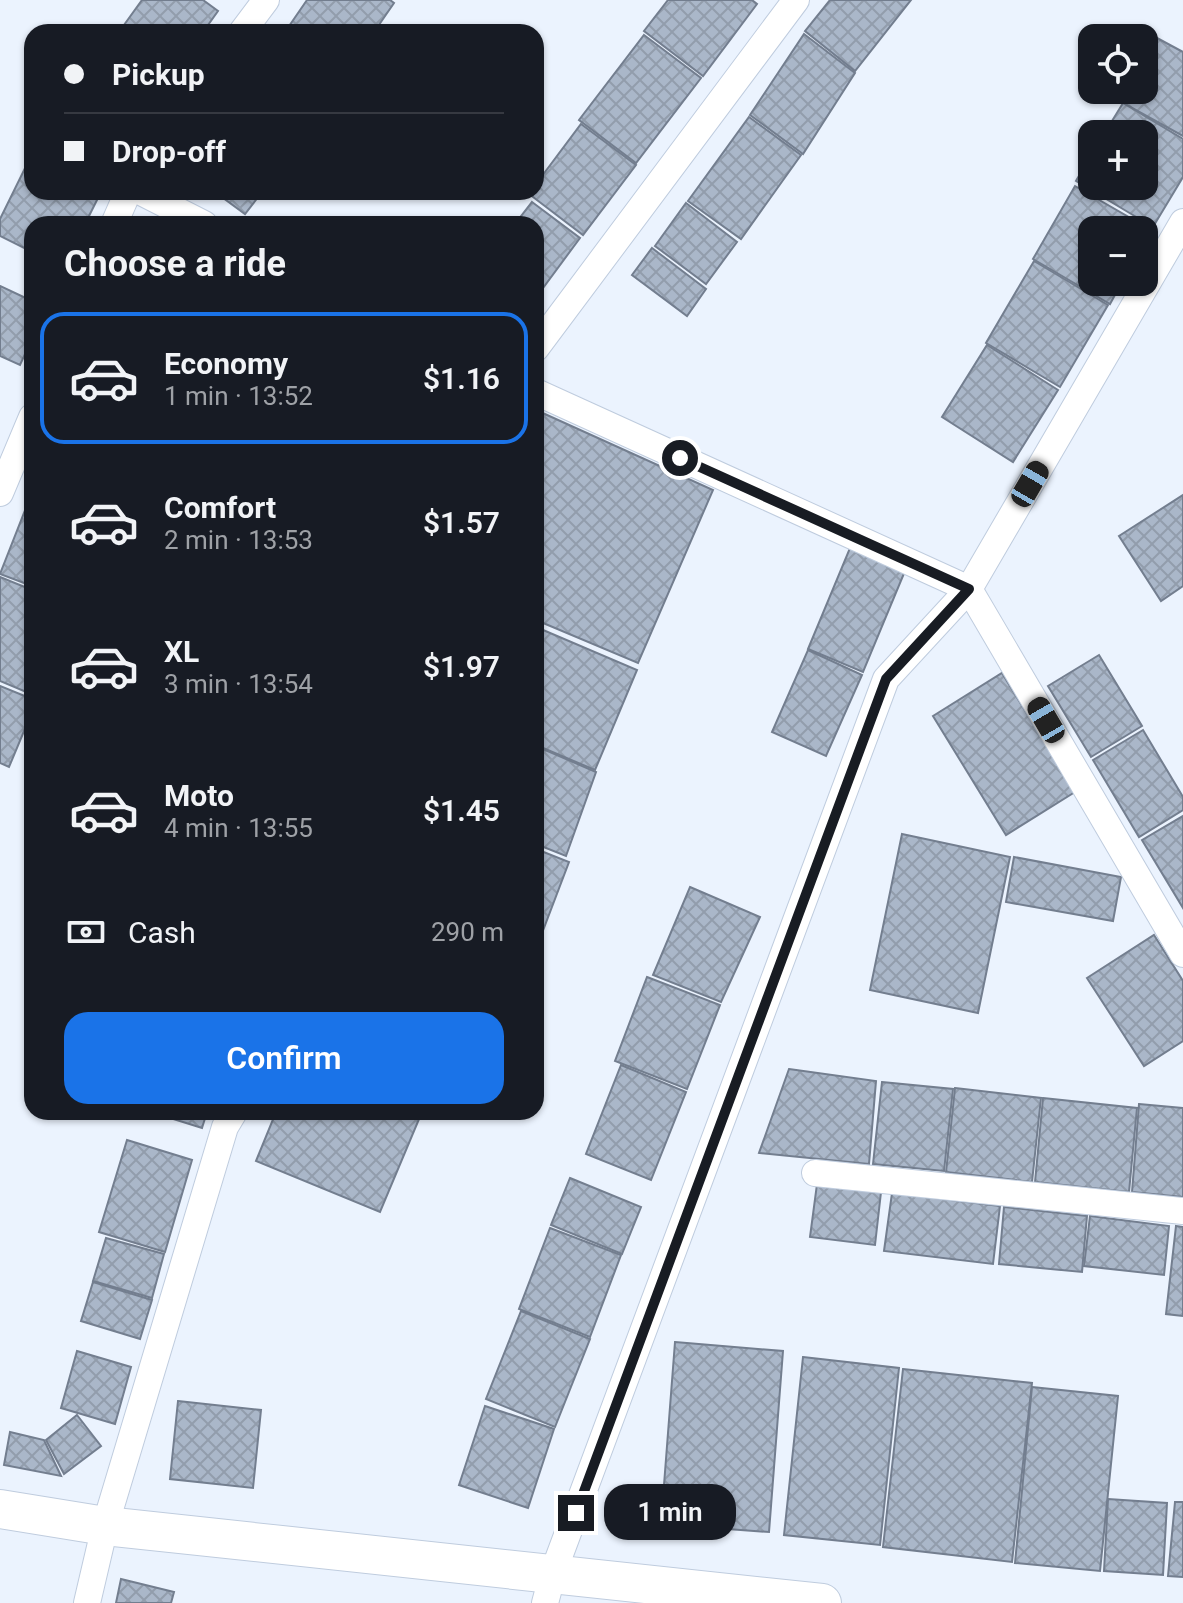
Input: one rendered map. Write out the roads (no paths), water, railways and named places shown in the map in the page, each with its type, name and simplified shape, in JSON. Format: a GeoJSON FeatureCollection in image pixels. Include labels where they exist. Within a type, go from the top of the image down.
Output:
{"type":"FeatureCollection","features":[{"type":"Feature","properties":{"kind":"main road"},"geometry":{"type":"LineString","coordinates":[[0,1509],[549,1588],[822,1603]]}},
{"type":"Feature","properties":{"kind":"street"},"geometry":{"type":"LineString","coordinates":[[248,24],[266,0]]}},
{"type":"Feature","properties":{"kind":"street"},"geometry":{"type":"LineString","coordinates":[[544,337],[796,0]]}},
{"type":"Feature","properties":{"kind":"street"},"geometry":{"type":"LineString","coordinates":[[157,200],[188,216]]}},
{"type":"Feature","properties":{"kind":"street"},"geometry":{"type":"LineString","coordinates":[[549,1588],[886,679],[969,589],[1183,222]]}},
{"type":"Feature","properties":{"kind":"street"},"geometry":{"type":"LineString","coordinates":[[544,396],[969,589],[1183,954]]}},
{"type":"Feature","properties":{"kind":"street"},"geometry":{"type":"LineString","coordinates":[[0,493],[24,436]]}},
{"type":"Feature","properties":{"kind":"street"},"geometry":{"type":"LineString","coordinates":[[87,1603],[105,1526],[229,1120]]}},
{"type":"Feature","properties":{"kind":"street"},"geometry":{"type":"LineString","coordinates":[[815,1173],[1183,1211]]}}]}
